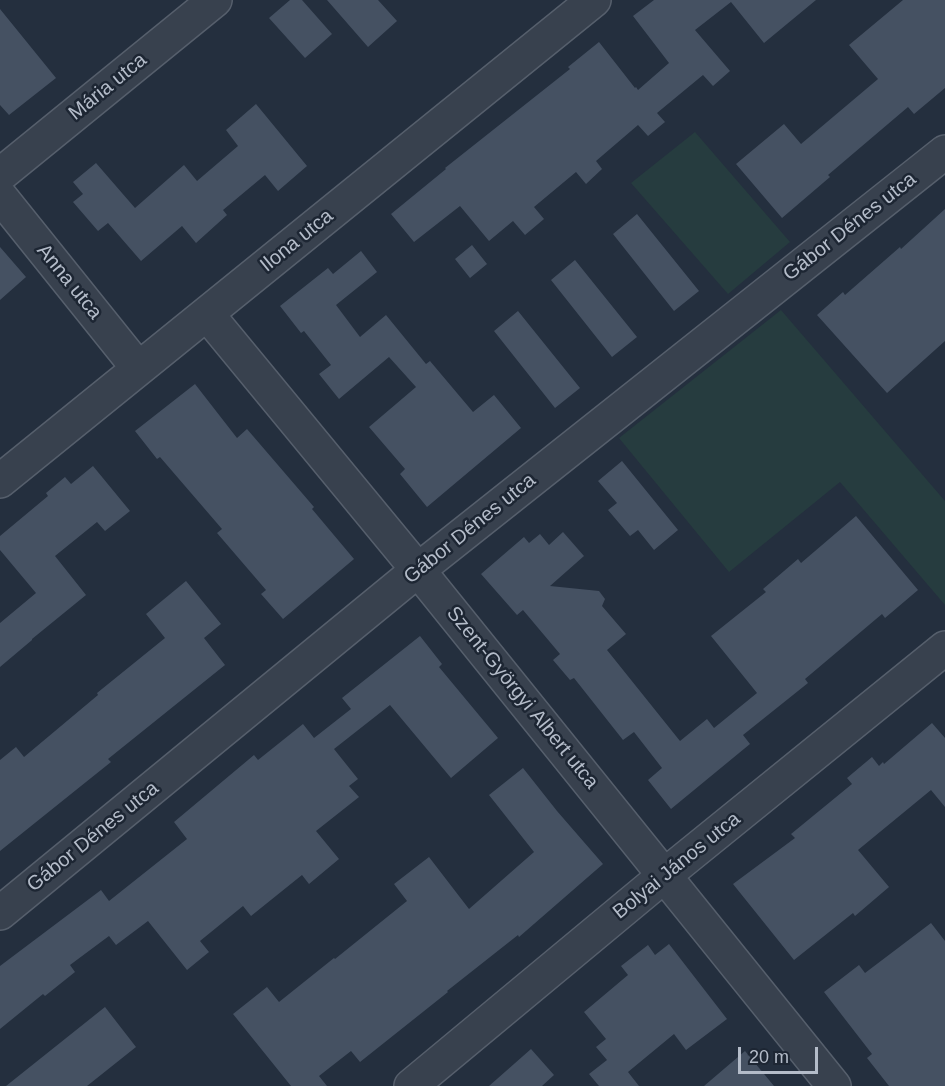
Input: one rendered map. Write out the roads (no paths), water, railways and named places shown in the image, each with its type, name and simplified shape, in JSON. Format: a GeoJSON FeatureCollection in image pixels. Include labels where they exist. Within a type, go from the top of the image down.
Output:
{"type":"FeatureCollection","features":[{"type":"Feature","properties":{"kind":"street","name":"Mária utca"},"geometry":{"type":"LineString","coordinates":[[0,175],[215,0]]}},
{"type":"Feature","properties":{"kind":"street","name":"Ilona utca"},"geometry":{"type":"LineString","coordinates":[[0,480],[594,0]]}},
{"type":"Feature","properties":{"kind":"street","name":"Gábor Dénes utca"},"geometry":{"type":"LineString","coordinates":[[0,914],[418,570],[945,152]]}},
{"type":"Feature","properties":{"kind":"street","name":"Anna utca"},"geometry":{"type":"LineString","coordinates":[[0,196],[138,368]]}},
{"type":"Feature","properties":{"kind":"street","name":"Szent-Györgyi Albert utca"},"geometry":{"type":"LineString","coordinates":[[207,314],[418,570],[834,1086]]}},
{"type":"Feature","properties":{"kind":"street","name":"Bolyai János utca"},"geometry":{"type":"LineString","coordinates":[[411,1086],[665,875],[945,648]]}}]}
